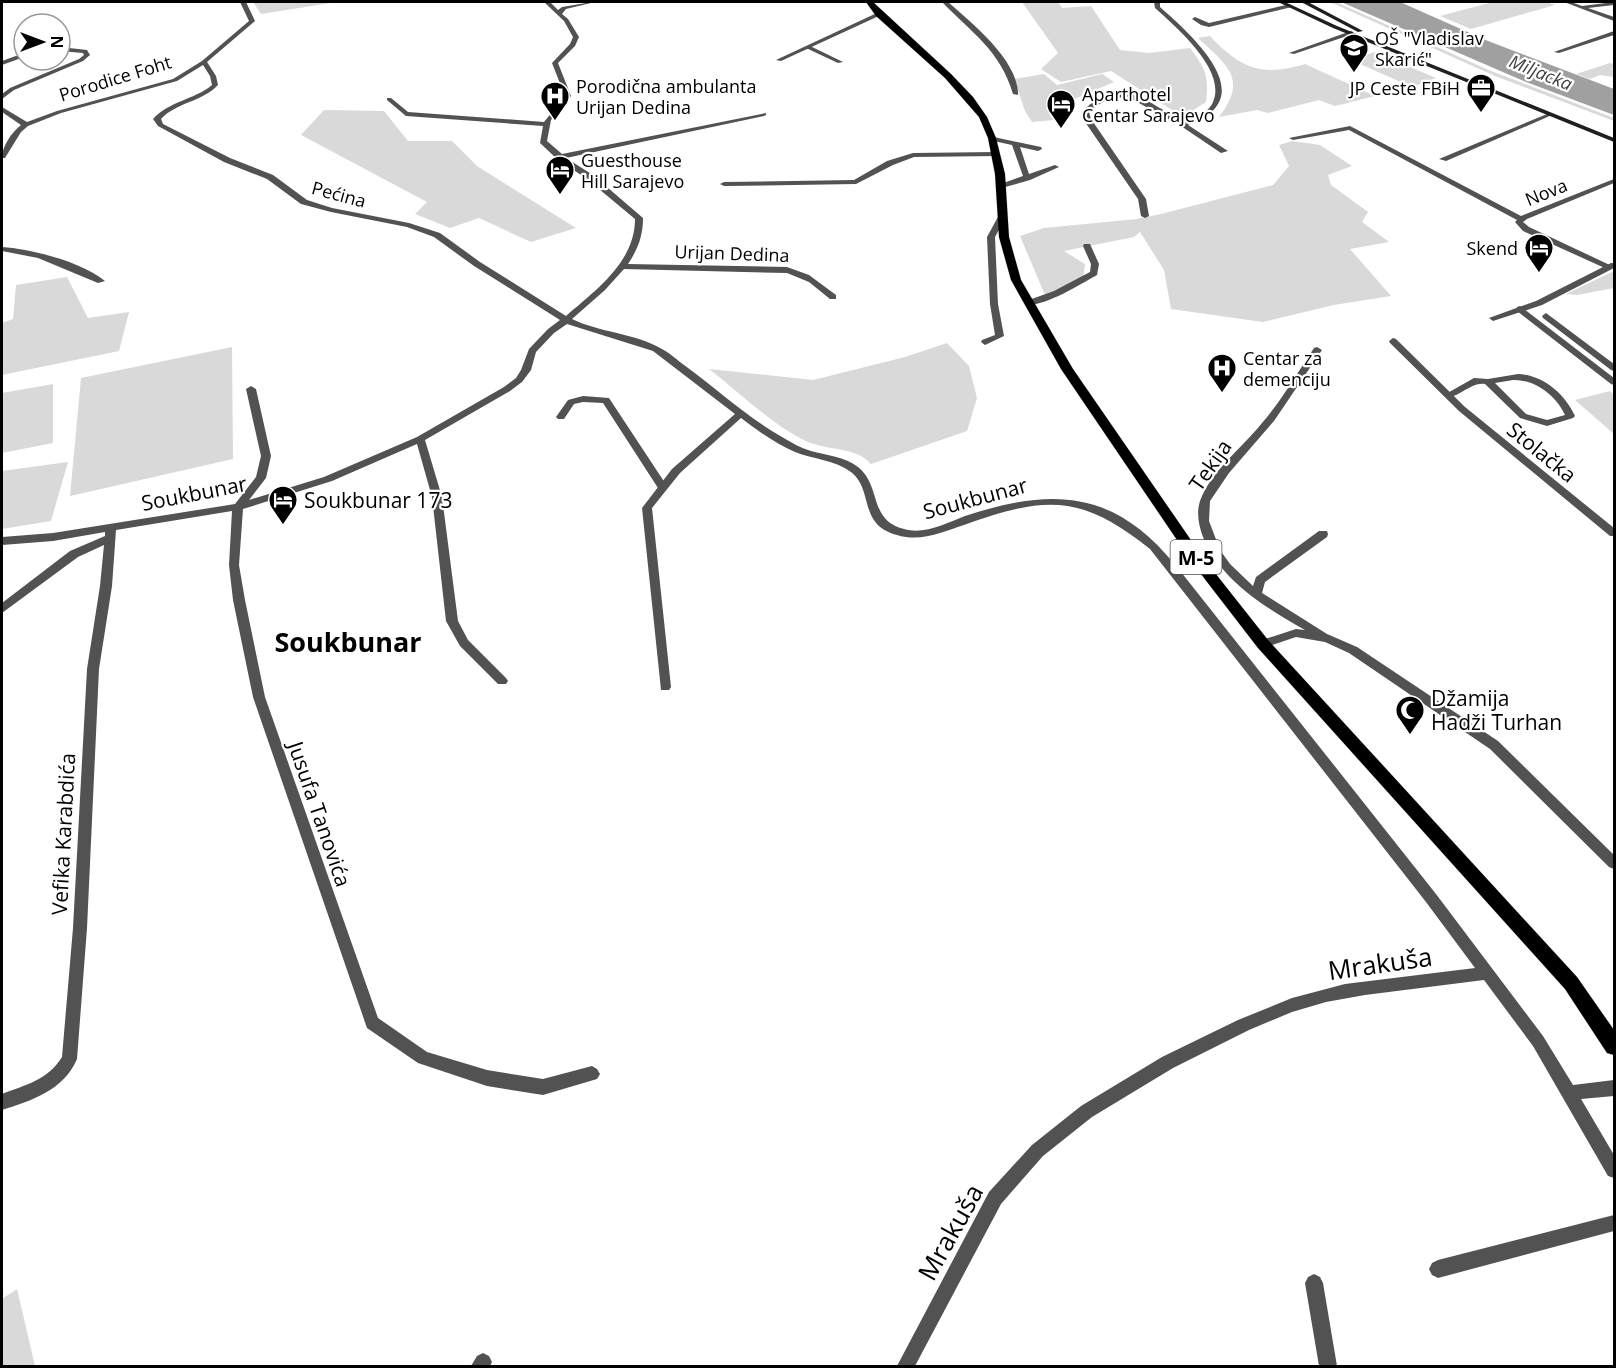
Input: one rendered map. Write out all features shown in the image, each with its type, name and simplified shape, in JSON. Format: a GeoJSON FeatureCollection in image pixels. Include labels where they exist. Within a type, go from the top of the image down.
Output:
{"type":"FeatureCollection","features":[{"type":"Feature","properties":{"kind":"main road","name":"M-5"},"geometry":{"type":"LineString","coordinates":[[869,2],[970,99],[983,117],[996,154],[1001,187],[1004,237],[1016,280],[1066,369],[1199,562],[1263,644],[1571,983],[1614,1046]]}},
{"type":"Feature","properties":{"kind":"main road"},"geometry":{"type":"LineString","coordinates":[[1281,2],[1351,33],[1614,140]]}},
{"type":"Feature","properties":{"kind":"main road"},"geometry":{"type":"LineString","coordinates":[[1304,2],[1348,23],[1379,43]]}},
{"type":"Feature","properties":{"kind":"street","name":"Porodice Foht"},"geometry":{"type":"LineString","coordinates":[[2,156],[18,131],[26,125],[59,112],[175,80],[204,62],[252,21],[243,2]]}},
{"type":"Feature","properties":{"kind":"street"},"geometry":{"type":"LineString","coordinates":[[547,2],[566,20],[576,37],[574,44],[561,54],[555,63],[568,96],[546,124],[543,141],[560,157],[590,177],[639,218],[641,227],[639,241],[623,266],[566,320]]}},
{"type":"Feature","properties":{"kind":"street"},"geometry":{"type":"LineString","coordinates":[[558,14],[564,8],[589,2]]}},
{"type":"Feature","properties":{"kind":"street"},"geometry":{"type":"LineString","coordinates":[[945,2],[999,54],[1016,94]]}},
{"type":"Feature","properties":{"kind":"street"},"geometry":{"type":"LineString","coordinates":[[1157,2],[1157,7],[1198,48],[1210,64],[1218,83],[1217,101],[1205,115],[1183,125]]}},
{"type":"Feature","properties":{"kind":"street"},"geometry":{"type":"LineString","coordinates":[[1567,2],[1614,19]]}},
{"type":"Feature","properties":{"kind":"street"},"geometry":{"type":"LineString","coordinates":[[1581,7],[1614,3]]}},
{"type":"Feature","properties":{"kind":"street"},"geometry":{"type":"LineString","coordinates":[[1195,19],[1209,25],[1290,6]]}},
{"type":"Feature","properties":{"kind":"street"},"geometry":{"type":"LineString","coordinates":[[779,60],[879,14]]}},
{"type":"Feature","properties":{"kind":"street"},"geometry":{"type":"LineString","coordinates":[[1292,53],[1351,33]]}},
{"type":"Feature","properties":{"kind":"street"},"geometry":{"type":"LineString","coordinates":[[1557,52],[1614,33]]}},
{"type":"Feature","properties":{"kind":"street"},"geometry":{"type":"LineString","coordinates":[[808,47],[840,62]]}},
{"type":"Feature","properties":{"kind":"street"},"geometry":{"type":"LineString","coordinates":[[72,49],[85,51],[87,55],[72,64]]}},
{"type":"Feature","properties":{"kind":"street","name":"Pećina"},"geometry":{"type":"LineString","coordinates":[[204,62],[213,76],[214,86],[209,92],[174,104],[162,112],[157,119],[160,125],[226,160],[270,177],[304,202],[331,210],[409,225],[437,235],[477,264],[566,320]]}},
{"type":"Feature","properties":{"kind":"street"},"geometry":{"type":"LineString","coordinates":[[2,97],[12,89],[52,72]]}},
{"type":"Feature","properties":{"kind":"street"},"geometry":{"type":"LineString","coordinates":[[1145,216],[1142,199],[1095,133],[1085,112],[1094,103],[1124,94],[1138,99],[1224,151]]}},
{"type":"Feature","properties":{"kind":"street"},"geometry":{"type":"LineString","coordinates":[[389,99],[406,114],[546,124]]}},
{"type":"Feature","properties":{"kind":"street"},"geometry":{"type":"LineString","coordinates":[[2,109],[26,125]]}},
{"type":"Feature","properties":{"kind":"street"},"geometry":{"type":"LineString","coordinates":[[560,157],[764,114]]}},
{"type":"Feature","properties":{"kind":"street"},"geometry":{"type":"LineString","coordinates":[[1443,159],[1549,114]]}},
{"type":"Feature","properties":{"kind":"street"},"geometry":{"type":"LineString","coordinates":[[1293,138],[1350,128],[1521,219]]}},
{"type":"Feature","properties":{"kind":"street"},"geometry":{"type":"LineString","coordinates":[[992,138],[1038,149]]}},
{"type":"Feature","properties":{"kind":"street"},"geometry":{"type":"LineString","coordinates":[[1015,144],[1027,178]]}},
{"type":"Feature","properties":{"kind":"street"},"geometry":{"type":"LineString","coordinates":[[724,184],[856,182],[890,163],[913,155],[996,154]]}},
{"type":"Feature","properties":{"kind":"street"},"geometry":{"type":"LineString","coordinates":[[1001,187],[1055,167]]}},
{"type":"Feature","properties":{"kind":"street","name":"Nova"},"geometry":{"type":"LineString","coordinates":[[1612,266],[1526,229],[1519,222],[1521,219],[1614,182]]}},
{"type":"Feature","properties":{"kind":"street"},"geometry":{"type":"LineString","coordinates":[[985,342],[1000,336],[994,304],[991,237],[1002,217]]}},
{"type":"Feature","properties":{"kind":"street"},"geometry":{"type":"LineString","coordinates":[[1029,303],[1057,293],[1094,273],[1095,264],[1087,246]]}},
{"type":"Feature","properties":{"kind":"street"},"geometry":{"type":"LineString","coordinates":[[2,249],[23,250],[59,261],[101,280]]}},
{"type":"Feature","properties":{"kind":"street","name":"Urijan Dedina"},"geometry":{"type":"LineString","coordinates":[[623,266],[787,270],[813,279],[832,297]]}},
{"type":"Feature","properties":{"kind":"street"},"geometry":{"type":"LineString","coordinates":[[1493,318],[1539,303],[1612,266]]}},
{"type":"Feature","properties":{"kind":"street"},"geometry":{"type":"LineString","coordinates":[[1520,309],[1614,382]]}},
{"type":"Feature","properties":{"kind":"street"},"geometry":{"type":"LineString","coordinates":[[1546,316],[1614,368]]}},
{"type":"Feature","properties":{"kind":"street","name":"Soukbunar"},"geometry":{"type":"LineString","coordinates":[[2,542],[110,534],[238,507],[328,479],[420,439],[478,407],[519,380],[532,351],[551,331],[566,320],[584,329],[656,349],[770,434],[792,447],[854,469],[862,476],[873,511],[880,521],[903,533],[932,532],[1017,504],[1045,500],[1076,501],[1123,522],[1136,531],[1154,546],[1173,571]]}},
{"type":"Feature","properties":{"kind":"street","name":"Stolačka"},"geometry":{"type":"LineString","coordinates":[[1393,341],[1498,439],[1614,533]]}},
{"type":"Feature","properties":{"kind":"street","name":"Tekija"},"geometry":{"type":"LineString","coordinates":[[1317,350],[1271,418],[1222,476],[1205,501],[1203,520],[1215,551],[1234,577],[1256,595],[1327,638]]}},
{"type":"Feature","properties":{"kind":"street","name":"Stolačka"},"geometry":{"type":"LineString","coordinates":[[1449,395],[1477,380],[1488,382],[1526,378],[1543,387],[1567,406],[1570,416],[1547,423],[1523,416],[1488,382]]}},
{"type":"Feature","properties":{"kind":"street"},"geometry":{"type":"LineString","coordinates":[[238,507],[261,478],[266,456],[251,389]]}},
{"type":"Feature","properties":{"kind":"street"},"geometry":{"type":"LineString","coordinates":[[561,417],[572,402],[583,399],[606,400],[662,486]]}},
{"type":"Feature","properties":{"kind":"street"},"geometry":{"type":"LineString","coordinates":[[665,687],[646,520],[647,508],[676,471],[741,413]]}},
{"type":"Feature","properties":{"kind":"street"},"geometry":{"type":"LineString","coordinates":[[420,439],[436,497],[452,621],[464,644],[502,681]]}},
{"type":"Feature","properties":{"kind":"street","name":"Jusufa Tanovića"},"geometry":{"type":"LineString","coordinates":[[238,507],[234,565],[258,697],[372,1023],[423,1058],[488,1078],[543,1087],[592,1074]]}},
{"type":"Feature","properties":{"kind":"street"},"geometry":{"type":"LineString","coordinates":[[2,609],[74,554],[110,534]]}},
{"type":"Feature","properties":{"kind":"street","name":"Vefika Karabdića"},"geometry":{"type":"LineString","coordinates":[[2,1102],[49,1083],[62,1073],[69,1059],[80,928],[93,669],[106,586],[110,534]]}},
{"type":"Feature","properties":{"kind":"street"},"geometry":{"type":"LineString","coordinates":[[1256,595],[1260,580],[1323,534]]}},
{"type":"Feature","properties":{"kind":"street"},"geometry":{"type":"LineString","coordinates":[[1173,571],[1199,562]]}},
{"type":"Feature","properties":{"kind":"street","name":"Mrakuša"},"geometry":{"type":"LineString","coordinates":[[906,1366],[993,1201],[1022,1165],[1086,1110],[1143,1074],[1280,1008],[1327,995],[1376,986],[1431,982],[1487,973],[1173,571]]}},
{"type":"Feature","properties":{"kind":"street"},"geometry":{"type":"LineString","coordinates":[[1263,644],[1296,633],[1327,638],[1376,664],[1494,745],[1614,863]]}},
{"type":"Feature","properties":{"kind":"street"},"geometry":{"type":"LineString","coordinates":[[1487,973],[1538,1041],[1614,1170]]}},
{"type":"Feature","properties":{"kind":"street"},"geometry":{"type":"LineString","coordinates":[[1570,1093],[1614,1088]]}},
{"type":"Feature","properties":{"kind":"street"},"geometry":{"type":"LineString","coordinates":[[1438,1269],[1614,1223]]}},
{"type":"Feature","properties":{"kind":"street"},"geometry":{"type":"LineString","coordinates":[[1314,1283],[1328,1366]]}},
{"type":"Feature","properties":{"kind":"shaded area"},"geometry":{"type":"Polygon","coordinates":[[[253,2],[337,2],[261,14],[253,2]]]}},
{"type":"Feature","properties":{"kind":"shaded area"},"geometry":{"type":"Polygon","coordinates":[[[1022,2],[1058,2],[1062,8],[1091,6],[1120,50],[1149,53],[1190,48],[1205,73],[1206,102],[1183,117],[1111,71],[1061,82],[1041,69],[1058,53],[1022,2]]]}},
{"type":"Feature","properties":{"kind":"shaded area"},"geometry":{"type":"Polygon","coordinates":[[[1330,2],[1336,2],[1491,71],[1614,118],[1614,121],[1495,76],[1330,2]]]}},
{"type":"Feature","properties":{"kind":"shaded area"},"geometry":{"type":"Polygon","coordinates":[[[1493,2],[1546,2],[1555,5],[1471,29],[1440,16],[1493,2]]]}},
{"type":"Feature","properties":{"kind":"shaded area"},"geometry":{"type":"Polygon","coordinates":[[[1210,36],[1232,56],[1253,67],[1276,70],[1305,64],[1375,96],[1335,106],[1319,100],[1268,113],[1257,110],[1219,117],[1228,104],[1233,83],[1231,74],[1225,65],[1198,38],[1210,36]]]}},
{"type":"Feature","properties":{"kind":"shaded area"},"geometry":{"type":"Polygon","coordinates":[[[1375,52],[1436,78],[1412,87],[1351,60],[1375,52]]]}},
{"type":"Feature","properties":{"kind":"shaded area"},"geometry":{"type":"Polygon","coordinates":[[[1610,63],[1614,64],[1614,68],[1611,69],[1614,71],[1614,77],[1600,75],[1590,79],[1576,74],[1610,63]]]}},
{"type":"Feature","properties":{"kind":"shaded area"},"geometry":{"type":"Polygon","coordinates":[[[1044,74],[1057,85],[1102,74],[1114,82],[1065,103],[1062,111],[1063,119],[1032,122],[1025,111],[1014,79],[1044,74]]]}},
{"type":"Feature","properties":{"kind":"shaded area"},"geometry":{"type":"Polygon","coordinates":[[[324,110],[384,111],[408,141],[452,141],[477,166],[576,228],[531,242],[479,218],[450,228],[415,214],[427,202],[301,135],[324,110]]]}},
{"type":"Feature","properties":{"kind":"shaded area"},"geometry":{"type":"Polygon","coordinates":[[[1292,141],[1320,145],[1352,166],[1328,175],[1331,185],[1368,212],[1362,222],[1389,242],[1350,249],[1391,296],[1334,305],[1263,322],[1171,309],[1164,270],[1140,232],[1134,237],[1064,251],[1085,264],[1083,280],[1045,295],[1020,236],[1044,228],[1137,219],[1273,185],[1289,166],[1279,145],[1292,141]]]}},
{"type":"Feature","properties":{"kind":"shaded area"},"geometry":{"type":"Polygon","coordinates":[[[1614,271],[1614,288],[1577,295],[1566,294],[1614,271]]]}},
{"type":"Feature","properties":{"kind":"shaded area"},"geometry":{"type":"Polygon","coordinates":[[[67,277],[88,318],[129,312],[119,351],[2,375],[2,323],[13,319],[16,285],[67,277]]]}},
{"type":"Feature","properties":{"kind":"shaded area"},"geometry":{"type":"Polygon","coordinates":[[[947,343],[969,366],[977,398],[967,431],[871,464],[857,454],[814,444],[793,434],[768,417],[709,369],[813,380],[905,357],[947,343]]]}},
{"type":"Feature","properties":{"kind":"shaded area"},"geometry":{"type":"Polygon","coordinates":[[[232,347],[233,459],[70,496],[81,378],[232,347]]]}},
{"type":"Feature","properties":{"kind":"shaded area"},"geometry":{"type":"Polygon","coordinates":[[[53,384],[53,443],[2,453],[2,393],[53,384]]]}},
{"type":"Feature","properties":{"kind":"shaded area"},"geometry":{"type":"Polygon","coordinates":[[[1610,391],[1614,395],[1614,434],[1575,400],[1610,391]]]}},
{"type":"Feature","properties":{"kind":"shaded area"},"geometry":{"type":"Polygon","coordinates":[[[68,462],[51,521],[2,529],[2,471],[68,462]]]}},
{"type":"Feature","properties":{"kind":"shaded area"},"geometry":{"type":"Polygon","coordinates":[[[17,1289],[35,1366],[2,1366],[2,1299],[17,1289]]]}},
{"type":"Feature","properties":{"kind":"water","name":"Miljacka"},"geometry":{"type":"Polygon","coordinates":[[[1341,2],[1400,2],[1488,41],[1614,89],[1614,115],[1526,82],[1341,2]]]}},
{"type":"Feature","properties":{"kind":"place","name":"OŠ \"Vladislav Skarić\""},"geometry":{"type":"Point","coordinates":[1354,74]}},
{"type":"Feature","properties":{"kind":"place","name":"JP Ceste FBiH"},"geometry":{"type":"Point","coordinates":[1481,114]}},
{"type":"Feature","properties":{"kind":"place","name":"Porodična ambulanta Urijan Dedina"},"geometry":{"type":"Point","coordinates":[555,122]}},
{"type":"Feature","properties":{"kind":"place","name":"Aparthotel Centar Sarajevo"},"geometry":{"type":"Point","coordinates":[1061,130]}},
{"type":"Feature","properties":{"kind":"place","name":"Guesthouse Hill Sarajevo"},"geometry":{"type":"Point","coordinates":[560,196]}},
{"type":"Feature","properties":{"kind":"place","name":"Skend"},"geometry":{"type":"Point","coordinates":[1539,274]}},
{"type":"Feature","properties":{"kind":"place","name":"Centar za demenciju"},"geometry":{"type":"Point","coordinates":[1222,394]}},
{"type":"Feature","properties":{"kind":"place","name":"Soukbunar 173"},"geometry":{"type":"Point","coordinates":[283,526]}},
{"type":"Feature","properties":{"kind":"place","name":"Džamija Hadži Turhan"},"geometry":{"type":"Point","coordinates":[1410,736]}},
{"type":"Feature","properties":{"kind":"district","name":"Soukbunar"},"geometry":{"type":"Point","coordinates":[348,641]}}]}
